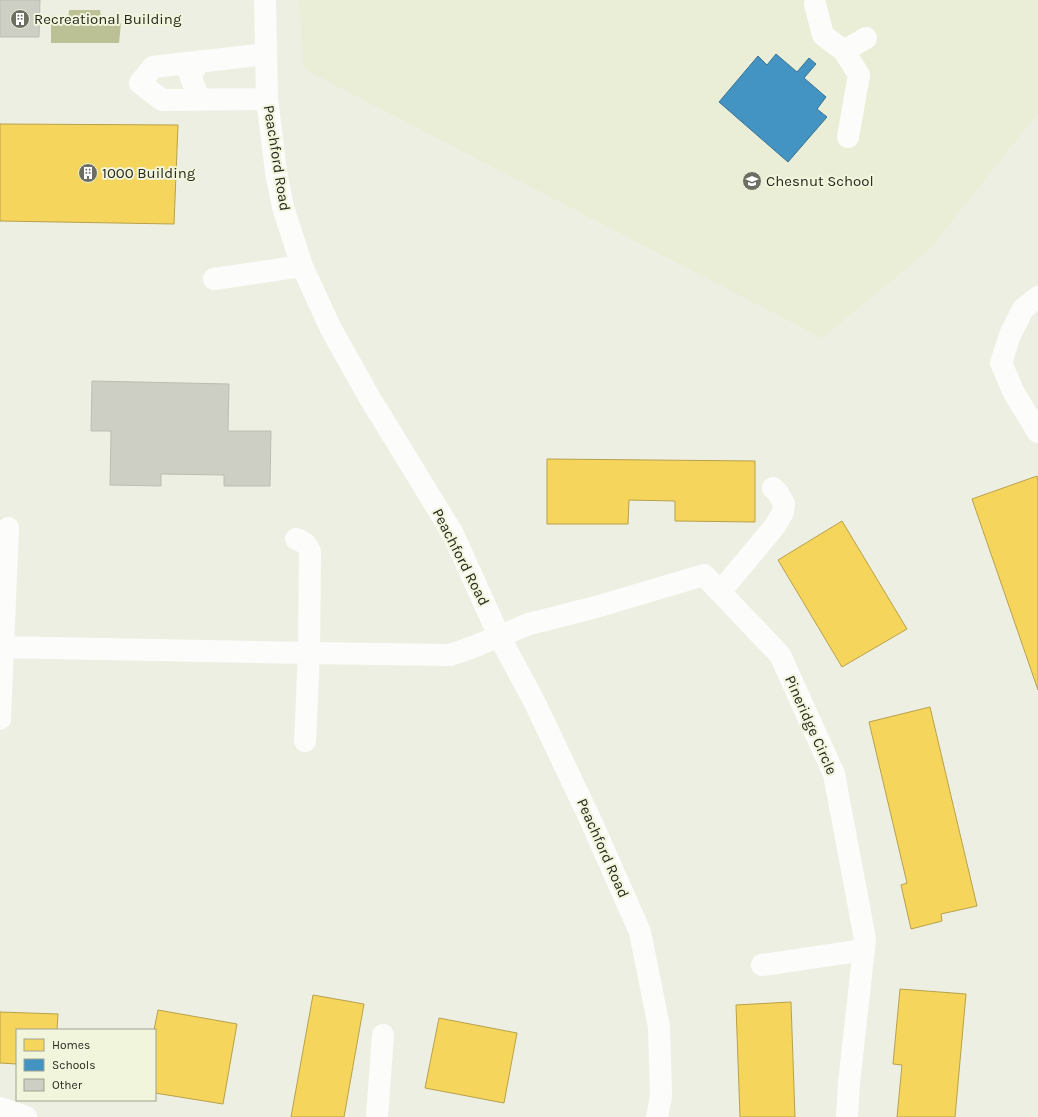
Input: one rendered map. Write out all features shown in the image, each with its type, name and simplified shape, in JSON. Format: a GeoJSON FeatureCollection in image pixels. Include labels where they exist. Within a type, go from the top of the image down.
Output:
{"type":"FeatureCollection","features":[{"type":"Feature","properties":{"kind":"street","name":"Peachford Road"},"geometry":{"type":"LineString","coordinates":[[265,0],[267,99],[276,172],[283,207],[302,266],[331,329],[368,394],[453,534],[500,636],[534,701],[583,804],[640,932],[659,1027],[660,1096],[657,1117]]}},
{"type":"Feature","properties":{"kind":"street"},"geometry":{"type":"LineString","coordinates":[[815,4],[823,35],[844,51],[859,75],[848,137]]}},
{"type":"Feature","properties":{"kind":"street"},"geometry":{"type":"LineString","coordinates":[[844,51],[866,38]]}},
{"type":"Feature","properties":{"kind":"street"},"geometry":{"type":"LineString","coordinates":[[266,54],[153,67],[140,83],[162,100],[267,99]]}},
{"type":"Feature","properties":{"kind":"street"},"geometry":{"type":"LineString","coordinates":[[199,99],[190,75],[200,61]]}},
{"type":"Feature","properties":{"kind":"street"},"geometry":{"type":"LineString","coordinates":[[214,278],[302,266]]}},
{"type":"Feature","properties":{"kind":"street"},"geometry":{"type":"LineString","coordinates":[[1038,298],[1023,309],[1010,335],[1001,363],[1014,392],[1032,406],[1038,432]]}},
{"type":"Feature","properties":{"kind":"street"},"geometry":{"type":"LineString","coordinates":[[720,592],[775,526],[783,512],[784,504],[778,493],[773,488]]}},
{"type":"Feature","properties":{"kind":"street"},"geometry":{"type":"LineString","coordinates":[[0,719],[8,528]]}},
{"type":"Feature","properties":{"kind":"street"},"geometry":{"type":"LineString","coordinates":[[296,539],[308,546],[310,552],[309,653],[305,741]]}},
{"type":"Feature","properties":{"kind":"street","name":"Pineridge Circle"},"geometry":{"type":"LineString","coordinates":[[500,636],[548,618],[596,607],[704,575],[780,655],[834,774],[865,939],[849,1083],[848,1117]]}},
{"type":"Feature","properties":{"kind":"street"},"geometry":{"type":"LineString","coordinates":[[2,647],[450,655],[500,636]]}},
{"type":"Feature","properties":{"kind":"street"},"geometry":{"type":"LineString","coordinates":[[762,965],[864,950]]}},
{"type":"Feature","properties":{"kind":"street"},"geometry":{"type":"LineString","coordinates":[[377,1117],[383,1035]]}},
{"type":"Feature","properties":{"kind":"street"},"geometry":{"type":"LineString","coordinates":[[0,1108],[26,1117]]}},
{"type":"Feature","properties":{"kind":"shaded area","name":"Chesnut School"},"geometry":{"type":"Polygon","coordinates":[[[299,0],[1038,0],[1038,113],[929,250],[822,338],[304,69],[299,0]]]}},
{"type":"Feature","properties":{"kind":"shaded area"},"geometry":{"type":"Polygon","coordinates":[[[69,10],[100,10],[102,25],[121,23],[119,43],[51,43],[51,24],[68,24],[69,10]]]}},
{"type":"Feature","properties":{"kind":"building: Homes","name":"1000 Building"},"geometry":{"type":"Polygon","coordinates":[[[0,124],[178,125],[174,224],[0,221],[0,124]]]}},
{"type":"Feature","properties":{"kind":"building: Homes"},"geometry":{"type":"Polygon","coordinates":[[[547,459],[755,461],[755,522],[675,521],[675,501],[629,500],[628,524],[547,524],[547,459]]]}},
{"type":"Feature","properties":{"kind":"building: Homes"},"geometry":{"type":"Polygon","coordinates":[[[1037,476],[1038,480],[1038,690],[972,499],[1037,476]]]}},
{"type":"Feature","properties":{"kind":"building: Homes"},"geometry":{"type":"Polygon","coordinates":[[[842,521],[907,629],[842,667],[778,560],[842,521]]]}},
{"type":"Feature","properties":{"kind":"building: Homes"},"geometry":{"type":"Polygon","coordinates":[[[930,707],[977,906],[941,914],[942,921],[911,929],[901,885],[907,883],[869,722],[930,707]]]}},
{"type":"Feature","properties":{"kind":"building: Homes"},"geometry":{"type":"Polygon","coordinates":[[[900,989],[966,994],[955,1117],[897,1117],[902,1065],[893,1064],[900,989]]]}},
{"type":"Feature","properties":{"kind":"building: Homes"},"geometry":{"type":"Polygon","coordinates":[[[313,995],[364,1004],[344,1117],[291,1117],[313,995]]]}},
{"type":"Feature","properties":{"kind":"building: Homes"},"geometry":{"type":"Polygon","coordinates":[[[791,1002],[795,1117],[740,1117],[736,1005],[791,1002]]]}},
{"type":"Feature","properties":{"kind":"building: Homes"},"geometry":{"type":"Polygon","coordinates":[[[158,1010],[237,1024],[223,1104],[156,1093],[156,1029],[154,1029],[158,1010]]]}},
{"type":"Feature","properties":{"kind":"building: Homes"},"geometry":{"type":"Polygon","coordinates":[[[0,1012],[58,1014],[57,1029],[16,1029],[16,1064],[0,1063],[0,1012]]]}},
{"type":"Feature","properties":{"kind":"building: Homes"},"geometry":{"type":"Polygon","coordinates":[[[439,1018],[517,1033],[504,1103],[425,1088],[439,1018]]]}},
{"type":"Feature","properties":{"kind":"building: Schools"},"geometry":{"type":"Polygon","coordinates":[[[776,54],[797,72],[809,58],[816,64],[804,78],[826,97],[817,109],[827,117],[788,162],[719,102],[758,56],[767,65],[776,54]]]}},
{"type":"Feature","properties":{"kind":"building: Other","name":"Recreational Building"},"geometry":{"type":"Polygon","coordinates":[[[0,0],[40,0],[39,37],[0,37],[0,0]]]}},
{"type":"Feature","properties":{"kind":"building: Other"},"geometry":{"type":"Polygon","coordinates":[[[92,381],[229,384],[228,431],[271,431],[270,486],[224,486],[224,475],[161,474],[161,486],[110,485],[111,431],[91,431],[92,381]]]}},
{"type":"Feature","properties":{"kind":"place","name":"Recreational Building"},"geometry":{"type":"Point","coordinates":[20,19]}},
{"type":"Feature","properties":{"kind":"place","name":"1000 Building"},"geometry":{"type":"Point","coordinates":[88,173]}},
{"type":"Feature","properties":{"kind":"place","name":"Chesnut School"},"geometry":{"type":"Point","coordinates":[752,181]}}]}
